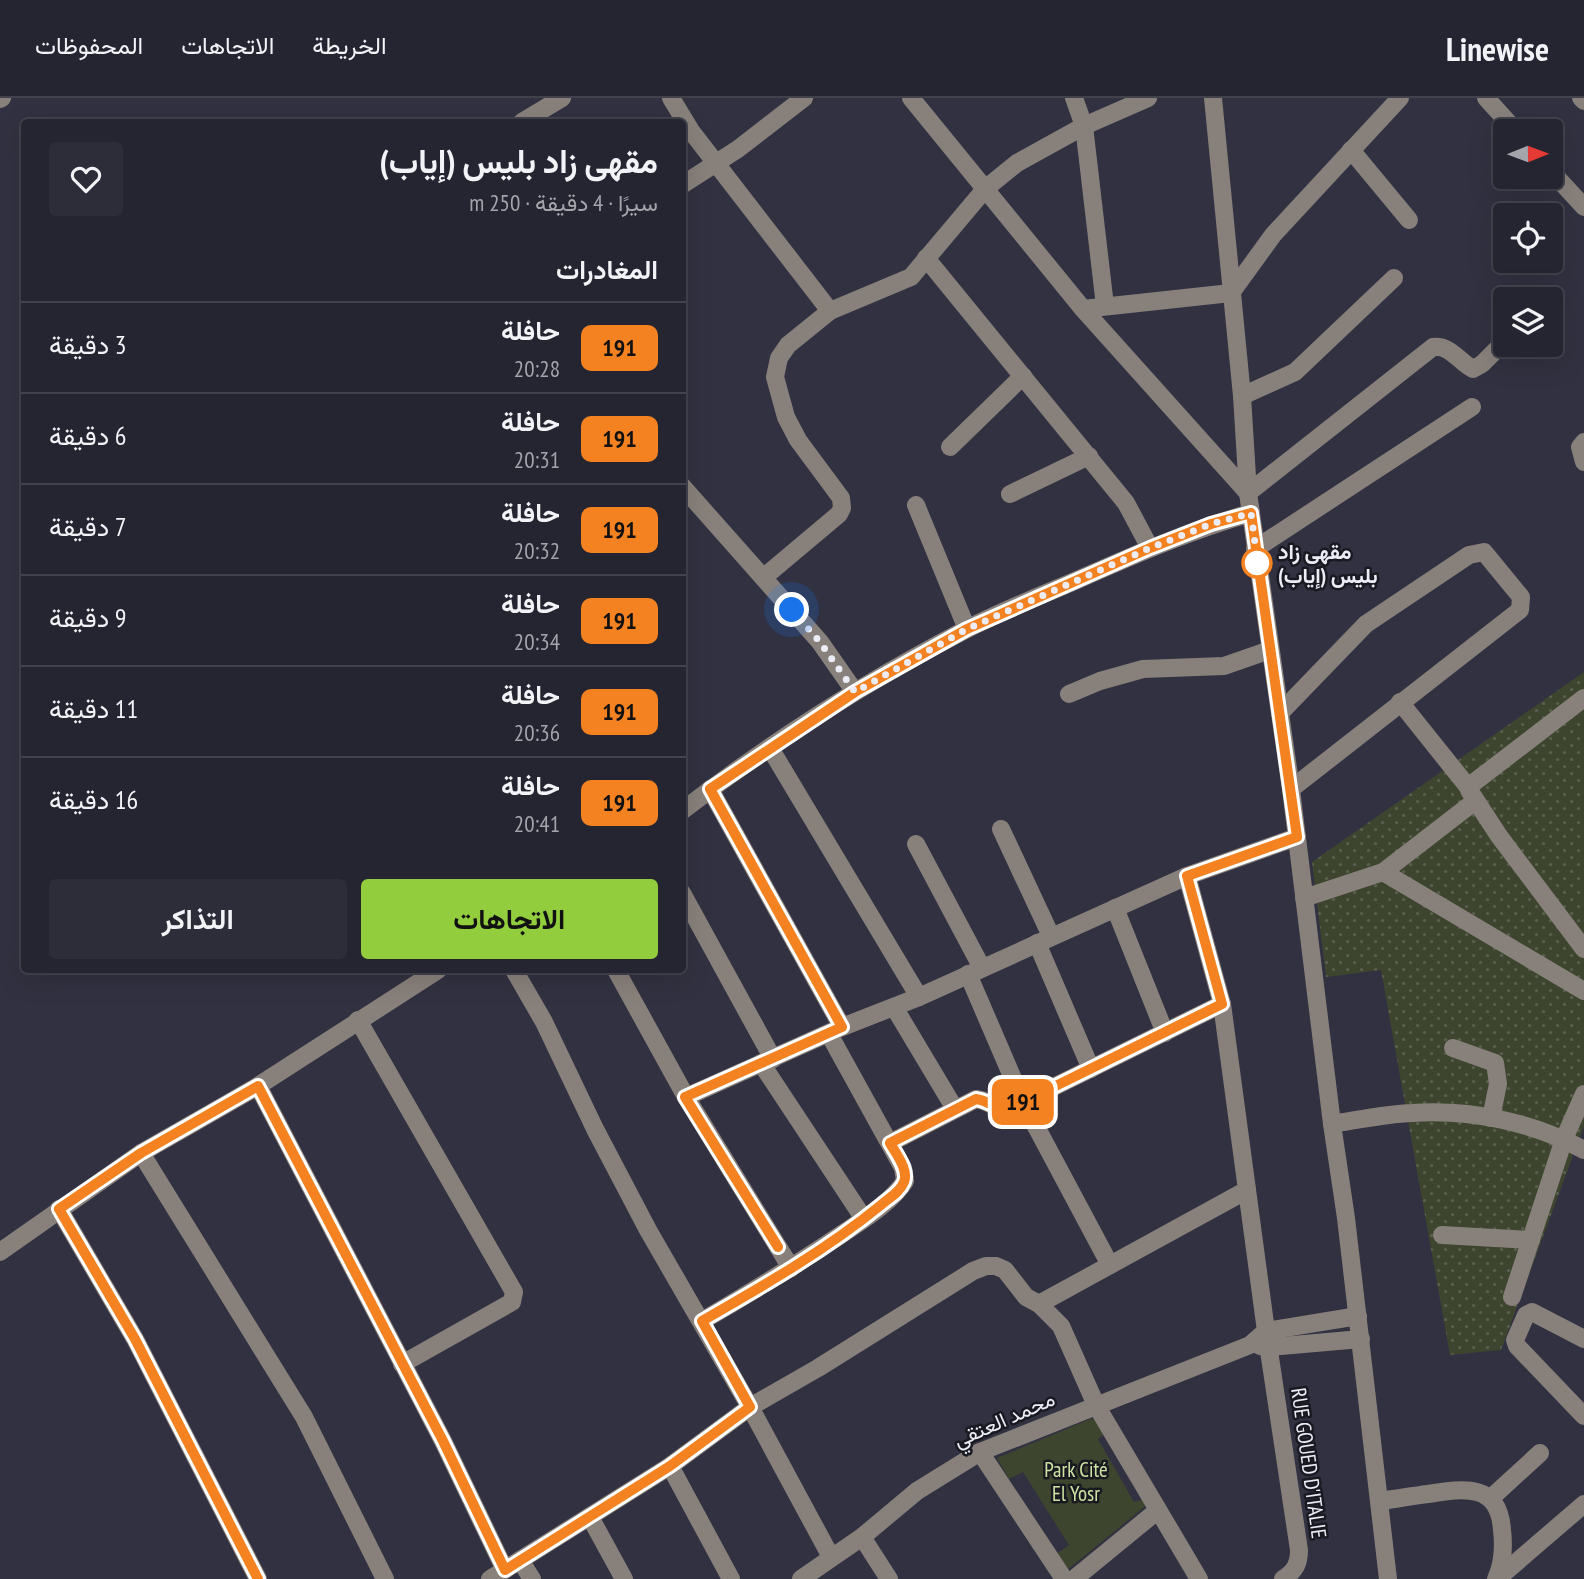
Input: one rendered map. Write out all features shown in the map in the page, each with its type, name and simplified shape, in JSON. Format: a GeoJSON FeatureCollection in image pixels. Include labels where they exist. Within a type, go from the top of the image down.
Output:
{"type":"FeatureCollection","features":[{"type":"Feature","properties":{"kind":"street"},"geometry":{"type":"LineString","coordinates":[[528,119],[562,98]]}},
{"type":"Feature","properties":{"kind":"street"},"geometry":{"type":"LineString","coordinates":[[671,98],[680,119]]}},
{"type":"Feature","properties":{"kind":"street"},"geometry":{"type":"LineString","coordinates":[[686,182],[717,163],[804,98]]}},
{"type":"Feature","properties":{"kind":"street"},"geometry":{"type":"LineString","coordinates":[[911,98],[1083,309],[1248,493]]}},
{"type":"Feature","properties":{"kind":"street"},"geometry":{"type":"LineString","coordinates":[[1073,98],[1084,126],[1105,306]]}},
{"type":"Feature","properties":{"kind":"street"},"geometry":{"type":"LineString","coordinates":[[764,577],[839,514],[842,508],[841,498],[798,440],[786,417],[775,377],[779,358],[788,345],[830,311],[911,277],[985,189],[1017,163],[1084,126],[1148,98]]}},
{"type":"Feature","properties":{"kind":"street"},"geometry":{"type":"LineString","coordinates":[[1213,98],[1242,396],[1248,493],[1291,789],[1361,1339],[1388,1579]]}},
{"type":"Feature","properties":{"kind":"street"},"geometry":{"type":"LineString","coordinates":[[1083,309],[1231,293],[1273,235],[1400,98]]}},
{"type":"Feature","properties":{"kind":"street"},"geometry":{"type":"LineString","coordinates":[[1486,98],[1505,119]]}},
{"type":"Feature","properties":{"kind":"street"},"geometry":{"type":"LineString","coordinates":[[687,134],[717,163],[830,311]]}},
{"type":"Feature","properties":{"kind":"street"},"geometry":{"type":"LineString","coordinates":[[1351,150],[1409,220]]}},
{"type":"Feature","properties":{"kind":"street"},"geometry":{"type":"LineString","coordinates":[[1563,184],[1584,206]]}},
{"type":"Feature","properties":{"kind":"street"},"geometry":{"type":"LineString","coordinates":[[926,258],[1126,503],[1150,548]]}},
{"type":"Feature","properties":{"kind":"street"},"geometry":{"type":"LineString","coordinates":[[1242,396],[1294,372],[1394,278]]}},
{"type":"Feature","properties":{"kind":"street"},"geometry":{"type":"LineString","coordinates":[[1248,493],[1433,347],[1452,351],[1473,369],[1493,353]]}},
{"type":"Feature","properties":{"kind":"street"},"geometry":{"type":"LineString","coordinates":[[950,447],[1023,376]]}},
{"type":"Feature","properties":{"kind":"street"},"geometry":{"type":"LineString","coordinates":[[1255,549],[1472,407]]}},
{"type":"Feature","properties":{"kind":"street"},"geometry":{"type":"LineString","coordinates":[[1584,442],[1580,447],[1584,462]]}},
{"type":"Feature","properties":{"kind":"street"},"geometry":{"type":"LineString","coordinates":[[1010,494],[1089,456]]}},
{"type":"Feature","properties":{"kind":"street"},"geometry":{"type":"LineString","coordinates":[[686,489],[820,642],[855,692]]}},
{"type":"Feature","properties":{"kind":"street"},"geometry":{"type":"LineString","coordinates":[[916,505],[967,629]]}},
{"type":"Feature","properties":{"kind":"street"},"geometry":{"type":"LineString","coordinates":[[686,808],[855,692],[967,629],[1150,548],[1211,524],[1251,513]]}},
{"type":"Feature","properties":{"kind":"street"},"geometry":{"type":"LineString","coordinates":[[1280,712],[1366,624],[1469,555],[1484,552],[1521,597],[1520,610],[1291,789]]}},
{"type":"Feature","properties":{"kind":"street"},"geometry":{"type":"LineString","coordinates":[[1069,694],[1100,681],[1143,669],[1224,666],[1270,650]]}},
{"type":"Feature","properties":{"kind":"street"},"geometry":{"type":"LineString","coordinates":[[1304,898],[1383,872],[1584,698]]}},
{"type":"Feature","properties":{"kind":"street"},"geometry":{"type":"LineString","coordinates":[[1400,702],[1584,948]]}},
{"type":"Feature","properties":{"kind":"street"},"geometry":{"type":"LineString","coordinates":[[770,748],[919,997]]}},
{"type":"Feature","properties":{"kind":"street"},"geometry":{"type":"LineString","coordinates":[[702,1321],[791,1268],[864,1219],[905,1181],[904,1168],[710,789]]}},
{"type":"Feature","properties":{"kind":"street"},"geometry":{"type":"LineString","coordinates":[[1001,829],[1091,1069]]}},
{"type":"Feature","properties":{"kind":"street"},"geometry":{"type":"LineString","coordinates":[[685,1097],[835,1030],[919,997],[1187,876],[1297,837]]}},
{"type":"Feature","properties":{"kind":"street"},"geometry":{"type":"LineString","coordinates":[[916,844],[975,971],[1023,1102],[1111,1265]]}},
{"type":"Feature","properties":{"kind":"street"},"geometry":{"type":"LineString","coordinates":[[1383,872],[1584,991]]}},
{"type":"Feature","properties":{"kind":"street","name":"RUE GOUED D'ITALIE"},"geometry":{"type":"LineString","coordinates":[[1187,876],[1222,1004],[1299,1550],[1299,1561],[1295,1570],[1283,1579]]}},
{"type":"Feature","properties":{"kind":"street"},"geometry":{"type":"LineString","coordinates":[[686,901],[767,1061],[864,1219]]}},
{"type":"Feature","properties":{"kind":"street"},"geometry":{"type":"LineString","coordinates":[[1115,908],[1165,1032]]}},
{"type":"Feature","properties":{"kind":"street"},"geometry":{"type":"LineString","coordinates":[[0,1252],[141,1153],[258,1086],[433,973]]}},
{"type":"Feature","properties":{"kind":"street"},"geometry":{"type":"LineString","coordinates":[[516,973],[544,1022],[595,1129],[648,1230],[702,1321],[831,1557]]}},
{"type":"Feature","properties":{"kind":"street"},"geometry":{"type":"LineString","coordinates":[[618,973],[685,1097],[791,1268]]}},
{"type":"Feature","properties":{"kind":"street"},"geometry":{"type":"LineString","coordinates":[[890,1143],[976,1099],[1001,1109],[1023,1102],[1222,1004]]}},
{"type":"Feature","properties":{"kind":"street"},"geometry":{"type":"LineString","coordinates":[[894,1007],[955,1109]]}},
{"type":"Feature","properties":{"kind":"street"},"geometry":{"type":"LineString","coordinates":[[358,1020],[514,1292],[512,1302],[402,1364]]}},
{"type":"Feature","properties":{"kind":"street"},"geometry":{"type":"LineString","coordinates":[[1454,1048],[1495,1063],[1499,1077],[1491,1118]]}},
{"type":"Feature","properties":{"kind":"street"},"geometry":{"type":"LineString","coordinates":[[258,1086],[443,1441],[505,1570],[532,1579]]}},
{"type":"Feature","properties":{"kind":"street"},"geometry":{"type":"LineString","coordinates":[[1512,1297],[1564,1139],[1584,1094]]}},
{"type":"Feature","properties":{"kind":"street"},"geometry":{"type":"LineString","coordinates":[[1332,1124],[1435,1112],[1491,1118],[1523,1125],[1564,1139],[1584,1150]]}},
{"type":"Feature","properties":{"kind":"street"},"geometry":{"type":"LineString","coordinates":[[141,1153],[298,1406],[385,1579]]}},
{"type":"Feature","properties":{"kind":"street"},"geometry":{"type":"LineString","coordinates":[[1039,1304],[1247,1190]]}},
{"type":"Feature","properties":{"kind":"street"},"geometry":{"type":"LineString","coordinates":[[59,1209],[135,1339],[258,1579]]}},
{"type":"Feature","properties":{"kind":"street"},"geometry":{"type":"LineString","coordinates":[[1442,1235],[1531,1240]]}},
{"type":"Feature","properties":{"kind":"street"},"geometry":{"type":"LineString","coordinates":[[505,1570],[670,1466],[750,1407],[818,1368],[973,1271],[986,1266],[996,1266],[1005,1270],[1026,1297],[1039,1304],[1062,1326],[1096,1405],[1199,1579]]}},
{"type":"Feature","properties":{"kind":"street"},"geometry":{"type":"LineString","coordinates":[[1584,1339],[1532,1312],[1526,1315],[1515,1340],[1517,1346],[1584,1416]]}},
{"type":"Feature","properties":{"kind":"street","name":"محمد العتقي"},"geometry":{"type":"LineString","coordinates":[[801,1579],[862,1537],[917,1491],[980,1451],[1250,1345],[1358,1316]]}},
{"type":"Feature","properties":{"kind":"street","name":"محمد العتقي"},"geometry":{"type":"LineString","coordinates":[[1268,1339],[1361,1339]]}},
{"type":"Feature","properties":{"kind":"street"},"geometry":{"type":"LineString","coordinates":[[980,1451],[1063,1579]]}},
{"type":"Feature","properties":{"kind":"street"},"geometry":{"type":"LineString","coordinates":[[1490,1498],[1540,1453]]}},
{"type":"Feature","properties":{"kind":"street"},"geometry":{"type":"LineString","coordinates":[[670,1466],[730,1579]]}},
{"type":"Feature","properties":{"kind":"street"},"geometry":{"type":"LineString","coordinates":[[1379,1501],[1456,1490],[1471,1491],[1490,1498],[1497,1506],[1502,1529],[1502,1559],[1496,1579]]}},
{"type":"Feature","properties":{"kind":"street"},"geometry":{"type":"LineString","coordinates":[[1496,1579],[1584,1504]]}},
{"type":"Feature","properties":{"kind":"street"},"geometry":{"type":"LineString","coordinates":[[1074,1579],[1157,1511]]}},
{"type":"Feature","properties":{"kind":"street"},"geometry":{"type":"LineString","coordinates":[[590,1517],[624,1579]]}},
{"type":"Feature","properties":{"kind":"street"},"geometry":{"type":"LineString","coordinates":[[862,1537],[889,1579]]}},
{"type":"Feature","properties":{"kind":"green space"},"geometry":{"type":"Polygon","coordinates":[[[1584,672],[1584,1126],[1501,1350],[1450,1355],[1381,970],[1326,977],[1312,862],[1584,672]]]}},
{"type":"Feature","properties":{"kind":"green space","name":"Park Cité El Yosr"},"geometry":{"type":"Polygon","coordinates":[[[1093,1418],[1108,1432],[1098,1439],[1134,1502],[1147,1498],[1148,1504],[1066,1571],[1055,1555],[1069,1545],[1023,1472],[1009,1479],[997,1458],[1093,1418]]]}},
{"type":"Feature","properties":{"kind":"bus line","name":"191"},"geometry":{"type":"LineString","coordinates":[[258,1579],[135,1339],[59,1209],[141,1153],[258,1086],[443,1441],[505,1570],[670,1466],[750,1407],[702,1321],[791,1268],[864,1219],[896,1192],[905,1181],[905,1175],[890,1143],[976,1099],[996,1108],[1013,1107],[1222,1004],[1187,876],[1297,837],[1251,513],[1211,524],[1150,548],[967,629],[855,692],[710,789],[842,1027],[685,1097],[778,1247]]}},
{"type":"Feature","properties":{"kind":"place","name":"مقهى زاد بليس (إياب)"},"geometry":{"type":"Point","coordinates":[1257,563]}},
{"type":"Feature","properties":{"kind":"route"},"geometry":{"type":"LineString","coordinates":[[792,610],[820,642],[855,692],[967,629],[1211,524],[1251,513],[1259,574],[1257,563]]}}]}
